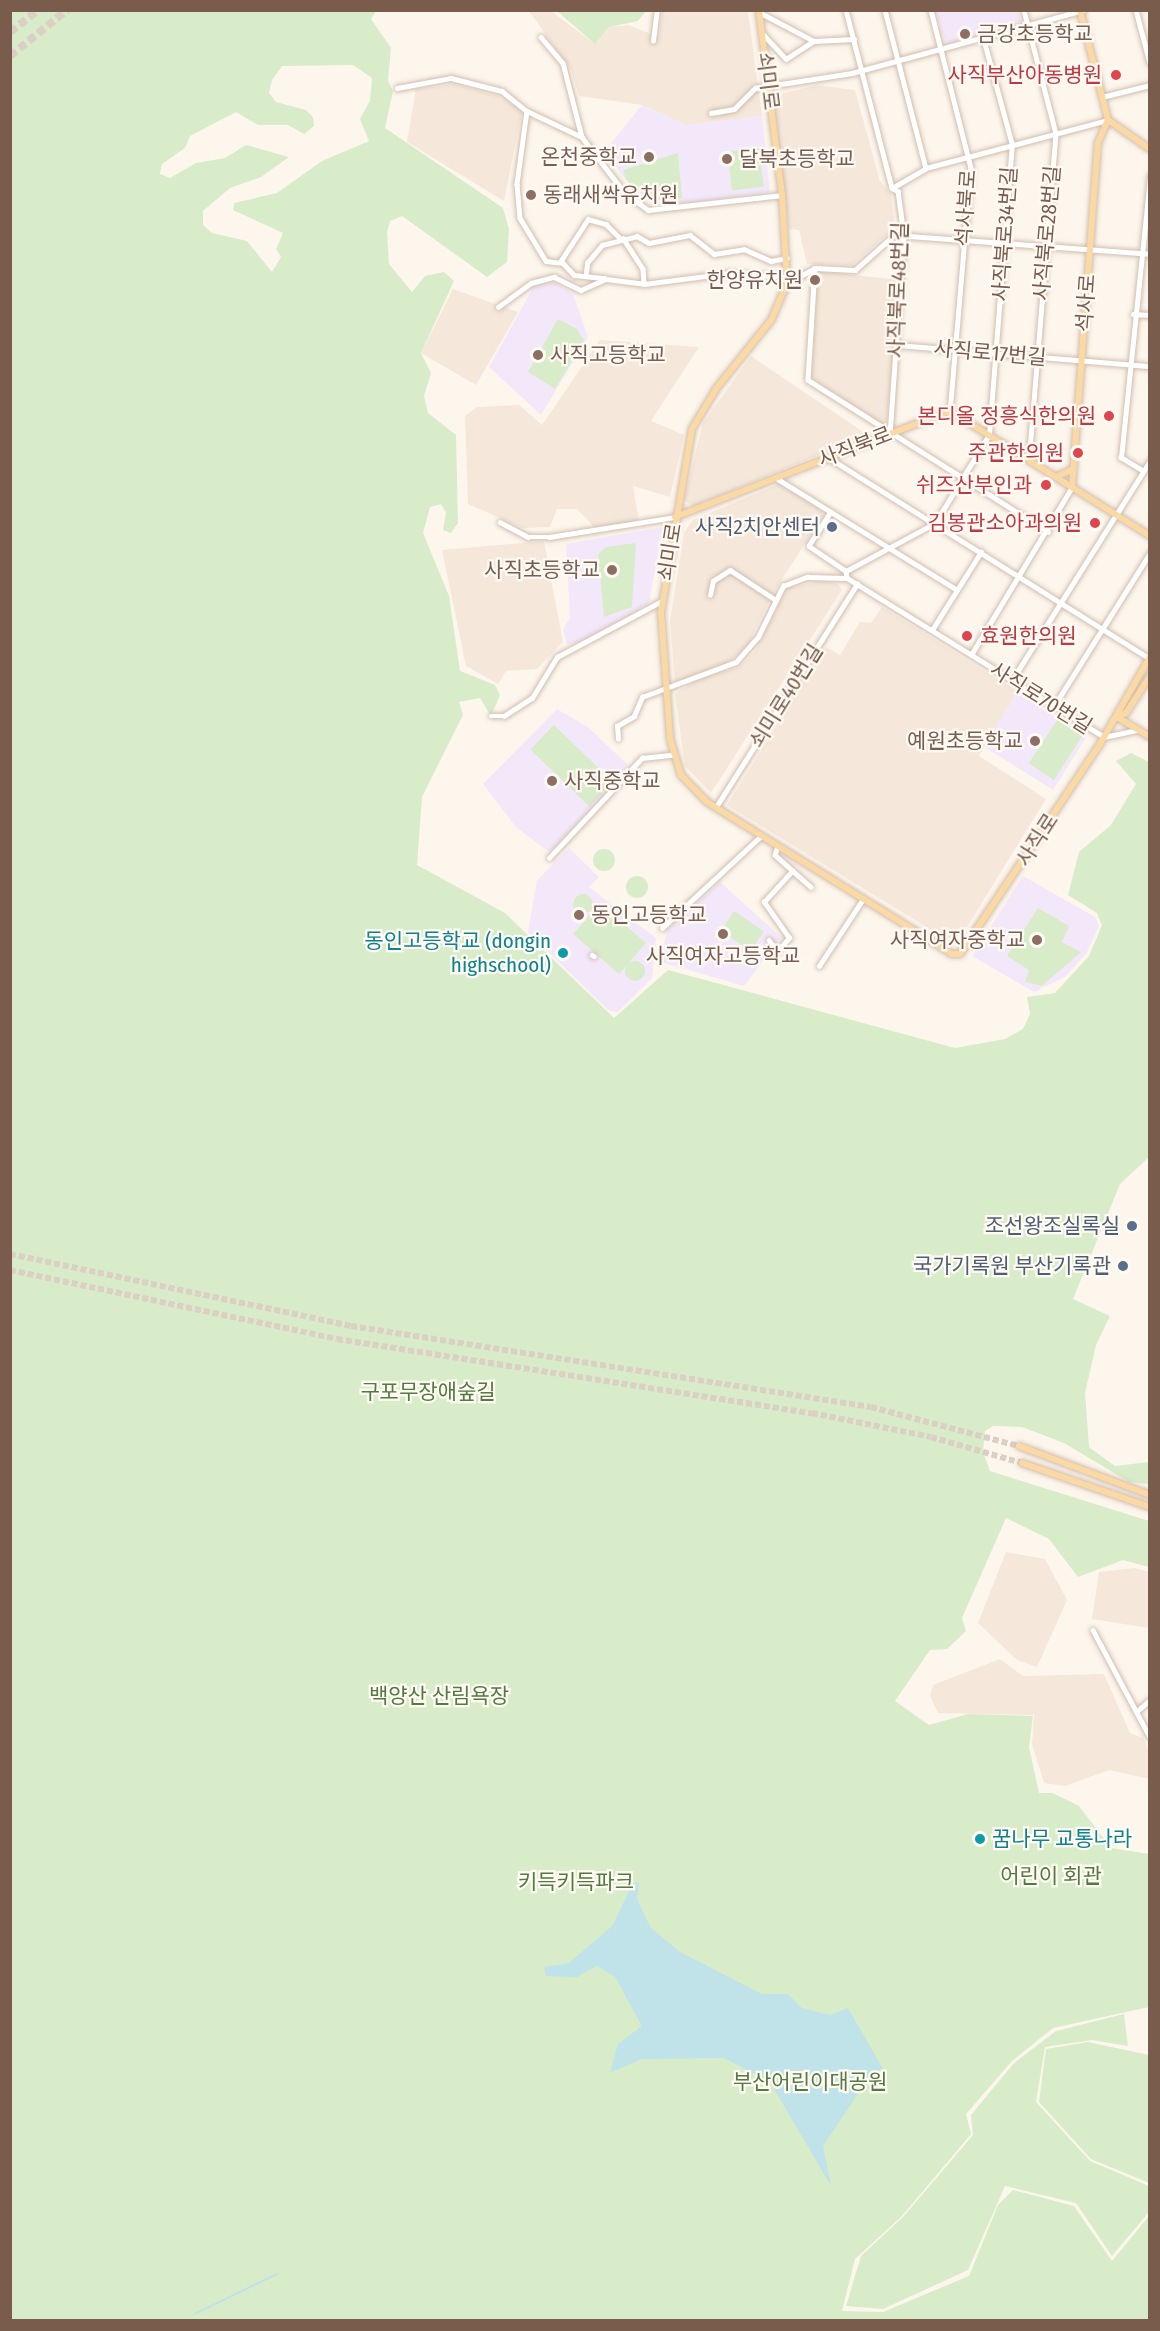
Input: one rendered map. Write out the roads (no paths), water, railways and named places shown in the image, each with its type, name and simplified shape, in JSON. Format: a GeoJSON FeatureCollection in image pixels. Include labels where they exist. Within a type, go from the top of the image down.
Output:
{"type":"FeatureCollection","features":[{"type":"Feature","properties":{"kind":"main road","name":"쇠미로"},"geometry":{"type":"LineString","coordinates":[[759,11],[782,195],[787,280],[772,319],[700,411],[675,517],[662,602],[666,692],[672,755],[684,779],[716,807],[952,954]]}},
{"type":"Feature","properties":{"kind":"main road"},"geometry":{"type":"LineString","coordinates":[[1081,11],[1108,120],[1147,148]]}},
{"type":"Feature","properties":{"kind":"main road","name":"석사로"},"geometry":{"type":"LineString","coordinates":[[1072,487],[1098,143],[1108,120]]}},
{"type":"Feature","properties":{"kind":"main road"},"geometry":{"type":"LineString","coordinates":[[950,411],[1149,536]]}},
{"type":"Feature","properties":{"kind":"main road","name":"사직북로"},"geometry":{"type":"LineString","coordinates":[[675,517],[950,411]]}},
{"type":"Feature","properties":{"kind":"main road"},"geometry":{"type":"LineString","coordinates":[[1056,477],[1073,469]]}},
{"type":"Feature","properties":{"kind":"main road","name":"사직로"},"geometry":{"type":"LineString","coordinates":[[952,954],[967,949],[1117,717],[1149,657]]}},
{"type":"Feature","properties":{"kind":"main road","name":"사직로"},"geometry":{"type":"LineString","coordinates":[[1117,717],[1126,713],[1149,676]]}},
{"type":"Feature","properties":{"kind":"main road"},"geometry":{"type":"LineString","coordinates":[[1117,717],[1149,737]]}},
{"type":"Feature","properties":{"kind":"main road"},"geometry":{"type":"LineString","coordinates":[[1019,1446],[1149,1495]]}},
{"type":"Feature","properties":{"kind":"main road"},"geometry":{"type":"LineString","coordinates":[[1022,1463],[1149,1507]]}},
{"type":"Feature","properties":{"kind":"street"},"geometry":{"type":"LineString","coordinates":[[653,41],[657,10]]}},
{"type":"Feature","properties":{"kind":"street","name":"사직북로48번길"},"geometry":{"type":"LineString","coordinates":[[846,10],[892,188],[898,190],[904,235],[890,434]]}},
{"type":"Feature","properties":{"kind":"street"},"geometry":{"type":"LineString","coordinates":[[885,10],[926,168]]}},
{"type":"Feature","properties":{"kind":"street","name":"석사북로"},"geometry":{"type":"LineString","coordinates":[[932,10],[969,156],[950,411]]}},
{"type":"Feature","properties":{"kind":"street","name":"사직북로28번길"},"geometry":{"type":"LineString","coordinates":[[1024,10],[1056,134],[1029,460]]}},
{"type":"Feature","properties":{"kind":"street"},"geometry":{"type":"LineString","coordinates":[[1136,10],[1149,63]]}},
{"type":"Feature","properties":{"kind":"street"},"geometry":{"type":"LineString","coordinates":[[759,11],[814,41],[854,39]]}},
{"type":"Feature","properties":{"kind":"street"},"geometry":{"type":"LineString","coordinates":[[711,113],[734,109],[751,90],[862,70],[1081,11]]}},
{"type":"Feature","properties":{"kind":"street","name":"쇠미로"},"geometry":{"type":"LineString","coordinates":[[762,34],[786,59],[814,41]]}},
{"type":"Feature","properties":{"kind":"street"},"geometry":{"type":"LineString","coordinates":[[541,37],[563,63],[582,137],[625,193],[648,210],[782,195]]}},
{"type":"Feature","properties":{"kind":"street","name":"사직북로34번길"},"geometry":{"type":"LineString","coordinates":[[983,38],[1012,145],[990,435]]}},
{"type":"Feature","properties":{"kind":"street"},"geometry":{"type":"LineString","coordinates":[[397,88],[451,78],[502,91],[526,111],[582,137]]}},
{"type":"Feature","properties":{"kind":"street"},"geometry":{"type":"LineString","coordinates":[[1102,97],[1149,85]]}},
{"type":"Feature","properties":{"kind":"street"},"geometry":{"type":"LineString","coordinates":[[526,111],[517,184],[520,218],[536,237],[537,251],[546,261],[560,262],[574,275],[586,273],[606,279],[644,284],[729,273],[787,280],[815,268],[855,270],[894,235],[1090,252],[1149,254]]}},
{"type":"Feature","properties":{"kind":"street"},"geometry":{"type":"LineString","coordinates":[[892,188],[926,168],[1108,120]]}},
{"type":"Feature","properties":{"kind":"street"},"geometry":{"type":"LineString","coordinates":[[1147,148],[1149,140]]}},
{"type":"Feature","properties":{"kind":"street"},"geometry":{"type":"LineString","coordinates":[[1143,471],[1121,458],[1138,254],[1149,175]]}},
{"type":"Feature","properties":{"kind":"street"},"geometry":{"type":"LineString","coordinates":[[560,262],[588,219],[606,224],[622,238],[643,269],[644,284]]}},
{"type":"Feature","properties":{"kind":"street"},"geometry":{"type":"LineString","coordinates":[[586,273],[593,254],[622,238],[649,243],[690,235],[714,254],[744,249],[771,261],[787,258]]}},
{"type":"Feature","properties":{"kind":"street"},"geometry":{"type":"LineString","coordinates":[[815,268],[808,380],[1048,532]]}},
{"type":"Feature","properties":{"kind":"street"},"geometry":{"type":"LineString","coordinates":[[498,307],[531,283],[554,277],[581,290],[606,279]]}},
{"type":"Feature","properties":{"kind":"street"},"geometry":{"type":"LineString","coordinates":[[1133,314],[1149,315]]}},
{"type":"Feature","properties":{"kind":"street","name":"사직로17번길"},"geometry":{"type":"LineString","coordinates":[[898,345],[1149,366]]}},
{"type":"Feature","properties":{"kind":"street"},"geometry":{"type":"LineString","coordinates":[[846,571],[935,523],[990,435]]}},
{"type":"Feature","properties":{"kind":"street"},"geometry":{"type":"LineString","coordinates":[[829,458],[1149,657]]}},
{"type":"Feature","properties":{"kind":"street"},"geometry":{"type":"LineString","coordinates":[[1012,680],[1149,461]]}},
{"type":"Feature","properties":{"kind":"street"},"geometry":{"type":"LineString","coordinates":[[776,478],[957,590]]}},
{"type":"Feature","properties":{"kind":"street"},"geometry":{"type":"LineString","coordinates":[[972,655],[1048,532],[1072,487]]}},
{"type":"Feature","properties":{"kind":"street"},"geometry":{"type":"LineString","coordinates":[[618,739],[617,726],[633,716],[642,697],[666,692],[692,676],[736,662],[758,637],[783,586],[794,580],[847,578],[846,571],[809,546],[831,512]]}},
{"type":"Feature","properties":{"kind":"street"},"geometry":{"type":"LineString","coordinates":[[500,522],[528,537],[549,537],[675,517]]}},
{"type":"Feature","properties":{"kind":"street"},"geometry":{"type":"LineString","coordinates":[[932,630],[981,552]]}},
{"type":"Feature","properties":{"kind":"street"},"geometry":{"type":"LineString","coordinates":[[1054,706],[1149,553]]}},
{"type":"Feature","properties":{"kind":"street"},"geometry":{"type":"LineString","coordinates":[[710,595],[713,581],[730,570],[776,600]]}},
{"type":"Feature","properties":{"kind":"street","name":"사직로70번길"},"geometry":{"type":"LineString","coordinates":[[847,578],[1104,737],[1138,730]]}},
{"type":"Feature","properties":{"kind":"street","name":"쇠미로40번길"},"geometry":{"type":"LineString","coordinates":[[716,807],[857,584]]}},
{"type":"Feature","properties":{"kind":"street"},"geometry":{"type":"LineString","coordinates":[[491,716],[504,716],[532,698],[557,657],[662,602]]}},
{"type":"Feature","properties":{"kind":"street"},"geometry":{"type":"LineString","coordinates":[[549,858],[642,758],[672,755]]}},
{"type":"Feature","properties":{"kind":"street"},"geometry":{"type":"LineString","coordinates":[[662,928],[761,836]]}},
{"type":"Feature","properties":{"kind":"street"},"geometry":{"type":"LineString","coordinates":[[778,846],[775,855],[811,887]]}},
{"type":"Feature","properties":{"kind":"street"},"geometry":{"type":"LineString","coordinates":[[769,940],[777,951],[789,931],[764,902],[792,871]]}},
{"type":"Feature","properties":{"kind":"street"},"geometry":{"type":"LineString","coordinates":[[819,966],[863,898]]}},
{"type":"Feature","properties":{"kind":"street"},"geometry":{"type":"LineString","coordinates":[[1093,1630],[1149,1734]]}},
{"type":"Feature","properties":{"kind":"street"},"geometry":{"type":"LineString","coordinates":[[1136,1712],[1149,1700]]}},
{"type":"Feature","properties":{"kind":"water"},"geometry":{"type":"Polygon","coordinates":[[[639,1882],[637,1899],[650,1927],[680,1952],[762,1994],[788,1994],[802,2008],[830,2015],[848,2008],[883,2069],[868,2079],[823,2146],[831,2186],[770,2082],[724,2058],[642,2059],[610,2073],[618,2044],[642,2026],[615,1977],[597,1966],[577,1977],[546,1976],[544,1967],[569,1963],[612,1926],[633,1883],[639,1882]]]}},
{"type":"Feature","properties":{"kind":"waterway"},"geometry":{"type":"LineString","coordinates":[[195,2314],[277,2274]]}},
{"type":"Feature","properties":{"kind":"tunnel"},"geometry":{"type":"LineString","coordinates":[[10,32],[38,10]]}},
{"type":"Feature","properties":{"kind":"tunnel"},"geometry":{"type":"LineString","coordinates":[[10,56],[67,10]]}},
{"type":"Feature","properties":{"kind":"tunnel"},"geometry":{"type":"LineString","coordinates":[[10,1254],[351,1326],[871,1407],[1019,1446]]}},
{"type":"Feature","properties":{"kind":"tunnel"},"geometry":{"type":"LineString","coordinates":[[10,1270],[337,1339],[812,1413],[931,1437],[1022,1463]]}},
{"type":"Feature","properties":{"kind":"place","name":"금강초등학교"},"geometry":{"type":"Point","coordinates":[965,34]}},
{"type":"Feature","properties":{"kind":"place","name":"사직부산아동병원"},"geometry":{"type":"Point","coordinates":[1116,75]}},
{"type":"Feature","properties":{"kind":"place","name":"온천중학교"},"geometry":{"type":"Point","coordinates":[649,157]}},
{"type":"Feature","properties":{"kind":"place","name":"달북초등학교"},"geometry":{"type":"Point","coordinates":[727,159]}},
{"type":"Feature","properties":{"kind":"place","name":"동래새싹유치원"},"geometry":{"type":"Point","coordinates":[531,195]}},
{"type":"Feature","properties":{"kind":"place","name":"한양유치원"},"geometry":{"type":"Point","coordinates":[815,280]}},
{"type":"Feature","properties":{"kind":"place","name":"사직고등학교"},"geometry":{"type":"Point","coordinates":[538,355]}},
{"type":"Feature","properties":{"kind":"place","name":"본디올 정흥식한의원"},"geometry":{"type":"Point","coordinates":[1109,416]}},
{"type":"Feature","properties":{"kind":"place","name":"주관한의원"},"geometry":{"type":"Point","coordinates":[1078,453]}},
{"type":"Feature","properties":{"kind":"place","name":"쉬즈산부인과"},"geometry":{"type":"Point","coordinates":[1046,485]}},
{"type":"Feature","properties":{"kind":"place","name":"김봉관소아과의원"},"geometry":{"type":"Point","coordinates":[1095,523]}},
{"type":"Feature","properties":{"kind":"place","name":"사직2치안센터"},"geometry":{"type":"Point","coordinates":[832,527]}},
{"type":"Feature","properties":{"kind":"place","name":"사직초등학교"},"geometry":{"type":"Point","coordinates":[612,570]}},
{"type":"Feature","properties":{"kind":"place","name":"효원한의원"},"geometry":{"type":"Point","coordinates":[967,636]}},
{"type":"Feature","properties":{"kind":"place","name":"예원초등학교"},"geometry":{"type":"Point","coordinates":[1035,741]}},
{"type":"Feature","properties":{"kind":"place","name":"사직중학교"},"geometry":{"type":"Point","coordinates":[552,781]}},
{"type":"Feature","properties":{"kind":"place","name":"동인고등학교"},"geometry":{"type":"Point","coordinates":[579,915]}},
{"type":"Feature","properties":{"kind":"place","name":"사직여자고등학교"},"geometry":{"type":"Point","coordinates":[723,934]}},
{"type":"Feature","properties":{"kind":"place","name":"사직여자중학교"},"geometry":{"type":"Point","coordinates":[1037,940]}},
{"type":"Feature","properties":{"kind":"place","name":"동인고등학교 (dongin highschool)"},"geometry":{"type":"Point","coordinates":[563,953]}},
{"type":"Feature","properties":{"kind":"place","name":"조선왕조실록실"},"geometry":{"type":"Point","coordinates":[1132,1226]}},
{"type":"Feature","properties":{"kind":"place","name":"국가기록원 부산기록관"},"geometry":{"type":"Point","coordinates":[1123,1266]}},
{"type":"Feature","properties":{"kind":"place","name":"꿈나무 교통나라"},"geometry":{"type":"Point","coordinates":[980,1839]}},
{"type":"Feature","properties":{"kind":"park label","name":"구포무장애숲길"},"geometry":{"type":"Point","coordinates":[428,1392]}},
{"type":"Feature","properties":{"kind":"park label","name":"백양산 산림욕장"},"geometry":{"type":"Point","coordinates":[439,1696]}},
{"type":"Feature","properties":{"kind":"park label","name":"어린이 회관"},"geometry":{"type":"Point","coordinates":[1051,1876]}},
{"type":"Feature","properties":{"kind":"park label","name":"키득키득파크"},"geometry":{"type":"Point","coordinates":[576,1882]}},
{"type":"Feature","properties":{"kind":"park label","name":"부산어린이대공원"},"geometry":{"type":"Point","coordinates":[810,2082]}}]}
